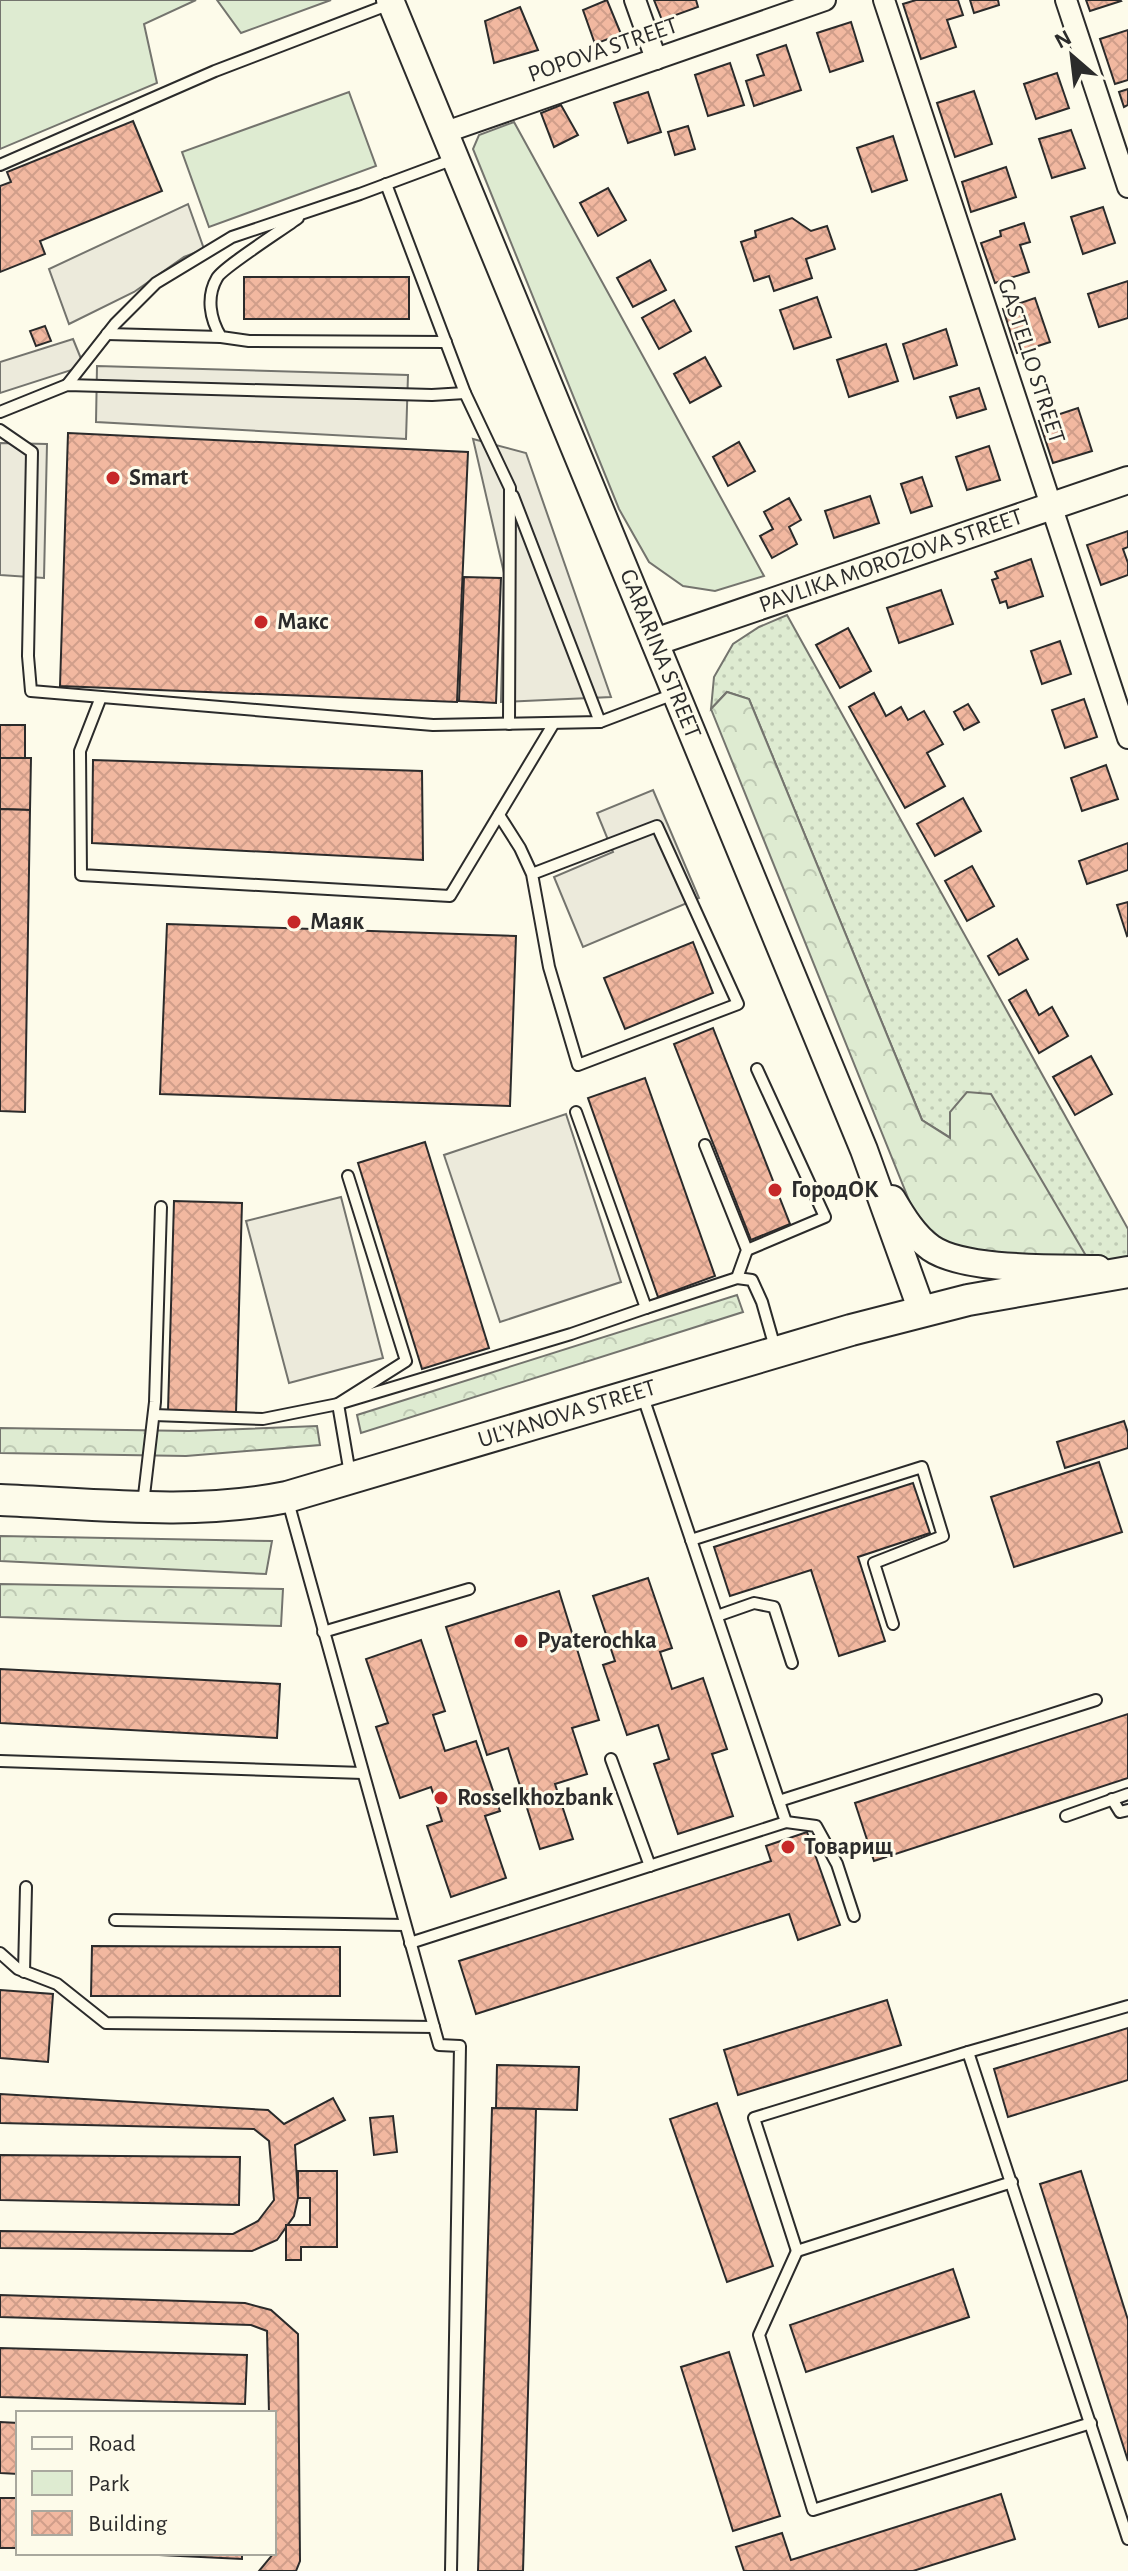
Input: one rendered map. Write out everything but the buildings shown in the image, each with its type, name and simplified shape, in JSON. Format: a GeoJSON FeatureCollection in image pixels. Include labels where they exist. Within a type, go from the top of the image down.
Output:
{"type":"FeatureCollection","features":[{"type":"Feature","properties":{"kind":"main road","name":"UL'YANOVA STREET"},"geometry":{"type":"LineString","coordinates":[[0,1500],[201,1508],[246,1506],[287,1497],[922,1311],[1128,1271]]}},
{"type":"Feature","properties":{"kind":"street"},"geometry":{"type":"LineString","coordinates":[[635,0],[656,59]]}},
{"type":"Feature","properties":{"kind":"street","name":"POPOVA STREET"},"geometry":{"type":"LineString","coordinates":[[443,133],[825,0]]}},
{"type":"Feature","properties":{"kind":"street","name":"GASTELLO STREET"},"geometry":{"type":"LineString","coordinates":[[884,0],[1128,738]]}},
{"type":"Feature","properties":{"kind":"street"},"geometry":{"type":"LineString","coordinates":[[1066,0],[1128,187]]}},
{"type":"Feature","properties":{"kind":"street","name":"GARARINA STREET"},"geometry":{"type":"LineString","coordinates":[[390,2],[864,1150],[922,1311]]}},
{"type":"Feature","properties":{"kind":"street","name":"PAVLIKA MOROZOVA STREET"},"geometry":{"type":"LineString","coordinates":[[655,642],[1128,480]]}},
{"type":"Feature","properties":{"kind":"street"},"geometry":{"type":"LineString","coordinates":[[864,1150],[897,1208],[918,1236],[933,1249],[960,1260],[1128,1271]]}},
{"type":"Feature","properties":{"kind":"lane"},"geometry":{"type":"LineString","coordinates":[[0,165],[215,71],[390,2]]}},
{"type":"Feature","properties":{"kind":"lane"},"geometry":{"type":"LineString","coordinates":[[67,385],[107,334],[156,283],[232,237],[454,159]]}},
{"type":"Feature","properties":{"kind":"lane"},"geometry":{"type":"LineString","coordinates":[[386,184],[465,393],[510,488],[600,722]]}},
{"type":"Feature","properties":{"kind":"lane"},"geometry":{"type":"LineString","coordinates":[[221,337],[213,326],[209,301],[218,275],[306,213]]}},
{"type":"Feature","properties":{"kind":"lane"},"geometry":{"type":"LineString","coordinates":[[107,334],[221,337],[249,341],[446,342]]}},
{"type":"Feature","properties":{"kind":"lane"},"geometry":{"type":"LineString","coordinates":[[0,412],[67,385],[432,395],[465,393]]}},
{"type":"Feature","properties":{"kind":"lane"},"geometry":{"type":"LineString","coordinates":[[0,430],[32,452],[28,656],[31,691],[433,725],[600,722],[676,693]]}},
{"type":"Feature","properties":{"kind":"lane"},"geometry":{"type":"LineString","coordinates":[[509,724],[510,488]]}},
{"type":"Feature","properties":{"kind":"lane"},"geometry":{"type":"LineString","coordinates":[[101,697],[80,751],[81,875],[450,896],[554,723]]}},
{"type":"Feature","properties":{"kind":"lane"},"geometry":{"type":"LineString","coordinates":[[499,815],[532,874],[549,967],[578,1065],[738,1004],[657,826],[532,874]]}},
{"type":"Feature","properties":{"kind":"lane"},"geometry":{"type":"LineString","coordinates":[[747,1250],[825,1217],[757,1069]]}},
{"type":"Feature","properties":{"kind":"lane"},"geometry":{"type":"LineString","coordinates":[[576,1112],[646,1308]]}},
{"type":"Feature","properties":{"kind":"lane"},"geometry":{"type":"LineString","coordinates":[[705,1145],[747,1250],[737,1278]]}},
{"type":"Feature","properties":{"kind":"lane"},"geometry":{"type":"LineString","coordinates":[[338,1404],[406,1361],[348,1176]]}},
{"type":"Feature","properties":{"kind":"lane"},"geometry":{"type":"LineString","coordinates":[[143,1506],[154,1415],[161,1207]]}},
{"type":"Feature","properties":{"kind":"lane"},"geometry":{"type":"LineString","coordinates":[[154,1415],[263,1419],[338,1404],[571,1334],[737,1278],[752,1280],[762,1302],[776,1352]]}},
{"type":"Feature","properties":{"kind":"lane"},"geometry":{"type":"LineString","coordinates":[[641,1392],[786,1822]]}},
{"type":"Feature","properties":{"kind":"lane"},"geometry":{"type":"LineString","coordinates":[[338,1404],[352,1478]]}},
{"type":"Feature","properties":{"kind":"lane"},"geometry":{"type":"LineString","coordinates":[[691,1540],[922,1467],[943,1536],[874,1563],[893,1624]]}},
{"type":"Feature","properties":{"kind":"lane"},"geometry":{"type":"LineString","coordinates":[[287,1497],[439,2045],[460,2046],[451,2571]]}},
{"type":"Feature","properties":{"kind":"lane"},"geometry":{"type":"LineString","coordinates":[[323,1632],[469,1589]]}},
{"type":"Feature","properties":{"kind":"lane"},"geometry":{"type":"LineString","coordinates":[[717,1616],[754,1603],[774,1607],[792,1663]]}},
{"type":"Feature","properties":{"kind":"lane"},"geometry":{"type":"LineString","coordinates":[[779,1801],[1096,1700]]}},
{"type":"Feature","properties":{"kind":"lane"},"geometry":{"type":"LineString","coordinates":[[611,1759],[650,1866]]}},
{"type":"Feature","properties":{"kind":"lane"},"geometry":{"type":"LineString","coordinates":[[0,1761],[363,1773]]}},
{"type":"Feature","properties":{"kind":"lane"},"geometry":{"type":"LineString","coordinates":[[1066,1816],[1128,1794]]}},
{"type":"Feature","properties":{"kind":"lane"},"geometry":{"type":"LineString","coordinates":[[1112,1799],[1120,1812],[1128,1810]]}},
{"type":"Feature","properties":{"kind":"lane"},"geometry":{"type":"LineString","coordinates":[[410,1943],[786,1822],[816,1826],[837,1864],[854,1916]]}},
{"type":"Feature","properties":{"kind":"lane"},"geometry":{"type":"LineString","coordinates":[[24,1972],[26,1887]]}},
{"type":"Feature","properties":{"kind":"lane"},"geometry":{"type":"LineString","coordinates":[[115,1920],[405,1925]]}},
{"type":"Feature","properties":{"kind":"lane"},"geometry":{"type":"LineString","coordinates":[[0,1953],[24,1972],[57,1984],[106,2023],[434,2027]]}},
{"type":"Feature","properties":{"kind":"lane"},"geometry":{"type":"LineString","coordinates":[[1091,2423],[813,2510],[759,2335],[797,2251],[754,2118],[1128,2006]]}},
{"type":"Feature","properties":{"kind":"lane"},"geometry":{"type":"LineString","coordinates":[[968,2052],[1128,2539]]}},
{"type":"Feature","properties":{"kind":"lane"},"geometry":{"type":"LineString","coordinates":[[797,2251],[1012,2182]]}},
{"type":"Feature","properties":{"kind":"green space"},"geometry":{"type":"Polygon","coordinates":[[[0,0],[196,0],[144,24],[157,83],[0,149],[0,0]]]}},
{"type":"Feature","properties":{"kind":"green space"},"geometry":{"type":"Polygon","coordinates":[[[217,0],[331,0],[241,33],[217,0]]]}},
{"type":"Feature","properties":{"kind":"green space"},"geometry":{"type":"Polygon","coordinates":[[[349,92],[376,166],[209,227],[182,152],[349,92]]]}},
{"type":"Feature","properties":{"kind":"green space"},"geometry":{"type":"Polygon","coordinates":[[[514,122],[764,576],[715,591],[683,586],[649,562],[619,509],[473,149],[479,135],[514,122]]]}},
{"type":"Feature","properties":{"kind":"green space"},"geometry":{"type":"Polygon","coordinates":[[[787,615],[1128,1229],[1128,1257],[1092,1266],[951,1138],[922,1120],[749,699],[727,692],[711,709],[714,677],[733,644],[759,627],[787,615]]]}},
{"type":"Feature","properties":{"kind":"green space"},"geometry":{"type":"Polygon","coordinates":[[[727,692],[749,699],[922,1120],[950,1138],[950,1112],[967,1092],[991,1094],[1092,1266],[952,1250],[929,1239],[915,1215],[711,709],[727,692]]]}},
{"type":"Feature","properties":{"kind":"green space"},"geometry":{"type":"Polygon","coordinates":[[[737,1295],[743,1312],[361,1433],[357,1415],[737,1295]]]}},
{"type":"Feature","properties":{"kind":"green space"},"geometry":{"type":"Polygon","coordinates":[[[317,1426],[320,1445],[186,1456],[0,1453],[0,1428],[189,1431],[317,1426]]]}},
{"type":"Feature","properties":{"kind":"green space"},"geometry":{"type":"Polygon","coordinates":[[[0,1536],[272,1541],[266,1574],[0,1561],[0,1536]]]}},
{"type":"Feature","properties":{"kind":"green space"},"geometry":{"type":"Polygon","coordinates":[[[0,1584],[283,1589],[281,1626],[0,1617],[0,1584]]]}},
{"type":"Feature","properties":{"kind":"shaded area"},"geometry":{"type":"Polygon","coordinates":[[[188,204],[204,249],[184,257],[134,292],[69,324],[49,269],[188,204]]]}},
{"type":"Feature","properties":{"kind":"shaded area"},"geometry":{"type":"Polygon","coordinates":[[[73,339],[84,366],[0,393],[0,362],[73,339]]]}},
{"type":"Feature","properties":{"kind":"shaded area"},"geometry":{"type":"Polygon","coordinates":[[[97,366],[408,375],[406,439],[96,422],[97,366]]]}},
{"type":"Feature","properties":{"kind":"shaded area"},"geometry":{"type":"Polygon","coordinates":[[[473,439],[526,453],[611,697],[501,702],[504,573],[473,439]]]}},
{"type":"Feature","properties":{"kind":"shaded area"},"geometry":{"type":"Polygon","coordinates":[[[0,443],[47,444],[44,578],[0,575],[0,443]]]}},
{"type":"Feature","properties":{"kind":"shaded area"},"geometry":{"type":"Polygon","coordinates":[[[653,790],[699,898],[583,947],[554,877],[613,852],[597,813],[653,790]]]}},
{"type":"Feature","properties":{"kind":"shaded area"},"geometry":{"type":"Polygon","coordinates":[[[566,1114],[621,1282],[500,1322],[444,1155],[566,1114]]]}},
{"type":"Feature","properties":{"kind":"shaded area"},"geometry":{"type":"Polygon","coordinates":[[[341,1197],[383,1358],[289,1383],[246,1221],[341,1197]]]}},
{"type":"Feature","properties":{"kind":"place","name":"Smart"},"geometry":{"type":"Point","coordinates":[113,478]}},
{"type":"Feature","properties":{"kind":"place","name":"Макс"},"geometry":{"type":"Point","coordinates":[261,622]}},
{"type":"Feature","properties":{"kind":"place","name":"Маяк"},"geometry":{"type":"Point","coordinates":[294,922]}},
{"type":"Feature","properties":{"kind":"place","name":"ГородОК"},"geometry":{"type":"Point","coordinates":[775,1190]}},
{"type":"Feature","properties":{"kind":"place","name":"Pyaterochka"},"geometry":{"type":"Point","coordinates":[521,1641]}},
{"type":"Feature","properties":{"kind":"place","name":"Rosselkhozbank"},"geometry":{"type":"Point","coordinates":[441,1798]}},
{"type":"Feature","properties":{"kind":"place","name":"Товарищ"},"geometry":{"type":"Point","coordinates":[788,1847]}}]}
